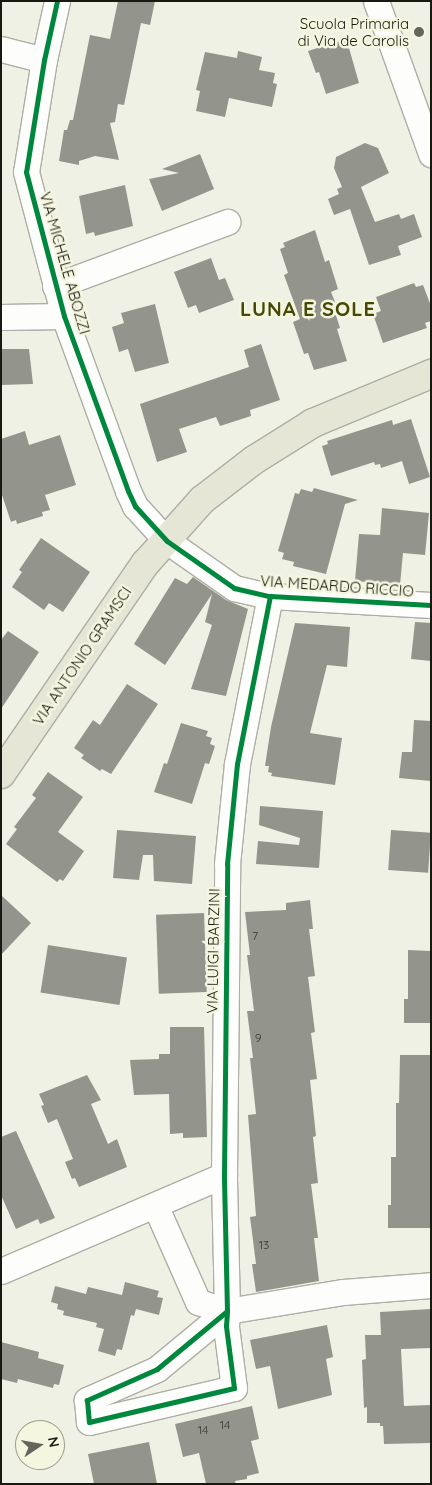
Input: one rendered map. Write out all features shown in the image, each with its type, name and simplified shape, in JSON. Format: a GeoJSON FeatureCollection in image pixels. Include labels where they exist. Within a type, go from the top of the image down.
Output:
{"type":"FeatureCollection","features":[{"type":"Feature","properties":{"kind":"main road","name":"VIA ANTONIO GRAMSCI"},"geometry":{"type":"LineString","coordinates":[[1,774],[145,564],[202,500],[262,455],[313,423],[431,374]]}},
{"type":"Feature","properties":{"kind":"street","name":"VIA MICHELE ABOZZI"},"geometry":{"type":"LineString","coordinates":[[57,1],[44,60],[26,172],[64,316],[128,491],[135,506],[167,541]]}},
{"type":"Feature","properties":{"kind":"street"},"geometry":{"type":"LineString","coordinates":[[376,1],[431,154]]}},
{"type":"Feature","properties":{"kind":"street"},"geometry":{"type":"LineString","coordinates":[[1,49],[44,60]]}},
{"type":"Feature","properties":{"kind":"street"},"geometry":{"type":"LineString","coordinates":[[55,286],[227,222]]}},
{"type":"Feature","properties":{"kind":"street"},"geometry":{"type":"LineString","coordinates":[[1,317],[64,316]]}},
{"type":"Feature","properties":{"kind":"street","name":"VIA MEDARDO RICCIO"},"geometry":{"type":"LineString","coordinates":[[167,541],[234,588],[270,596],[431,606]]}},
{"type":"Feature","properties":{"kind":"street","name":"VIA LUIGI BARZINI"},"geometry":{"type":"LineString","coordinates":[[227,1310],[157,1369],[86,1400],[89,1422],[234,1388],[226,1326],[227,1310],[224,1176],[227,864],[237,764],[270,596]]}},
{"type":"Feature","properties":{"kind":"street"},"geometry":{"type":"LineString","coordinates":[[1,1270],[224,1176]]}},
{"type":"Feature","properties":{"kind":"street"},"geometry":{"type":"LineString","coordinates":[[155,1205],[198,1302],[227,1310],[343,1292],[431,1285]]}},
{"type":"Feature","properties":{"kind":"building"},"geometry":{"type":"Polygon","coordinates":[[[118,1],[155,1],[150,25],[141,23],[124,105],[118,104],[115,122],[110,123],[119,160],[95,156],[79,161],[79,165],[59,161],[64,130],[67,130],[70,120],[73,120],[90,35],[110,39],[118,1]]]}},
{"type":"Feature","properties":{"kind":"building"},"geometry":{"type":"Polygon","coordinates":[[[340,41],[347,41],[359,83],[326,94],[319,72],[316,73],[308,51],[340,41]]]}},
{"type":"Feature","properties":{"kind":"building"},"geometry":{"type":"Polygon","coordinates":[[[238,51],[262,57],[259,70],[275,73],[273,83],[277,84],[272,107],[229,98],[225,117],[196,111],[200,91],[196,90],[205,52],[237,58],[238,51]]]}},
{"type":"Feature","properties":{"kind":"building"},"geometry":{"type":"Polygon","coordinates":[[[365,143],[378,148],[389,173],[361,187],[375,222],[399,214],[401,219],[414,214],[422,237],[398,246],[401,255],[369,265],[350,209],[334,215],[328,199],[339,194],[337,189],[342,187],[334,168],[336,157],[365,143]]]}},
{"type":"Feature","properties":{"kind":"building"},"geometry":{"type":"Polygon","coordinates":[[[200,154],[214,189],[162,211],[149,179],[179,173],[162,169],[200,154]]]}},
{"type":"Feature","properties":{"kind":"building"},"geometry":{"type":"Polygon","coordinates":[[[125,185],[133,226],[95,236],[94,232],[86,234],[79,196],[125,185]]]}},
{"type":"Feature","properties":{"kind":"building"},"geometry":{"type":"Polygon","coordinates":[[[315,230],[325,262],[329,260],[338,289],[331,292],[335,302],[332,303],[340,328],[337,329],[347,361],[314,370],[308,353],[304,354],[293,322],[300,319],[284,275],[288,273],[280,249],[285,247],[283,243],[315,230]]]}},
{"type":"Feature","properties":{"kind":"building"},"geometry":{"type":"Polygon","coordinates":[[[211,258],[219,280],[225,278],[234,300],[199,313],[196,305],[188,308],[174,272],[211,258]]]}},
{"type":"Feature","properties":{"kind":"building"},"geometry":{"type":"Polygon","coordinates":[[[414,283],[416,287],[423,285],[431,306],[431,321],[425,323],[427,328],[383,343],[373,314],[381,311],[376,297],[414,283]]]}},
{"type":"Feature","properties":{"kind":"building"},"geometry":{"type":"Polygon","coordinates":[[[155,304],[169,363],[135,372],[128,349],[119,352],[112,327],[124,323],[121,313],[155,304]]]}},
{"type":"Feature","properties":{"kind":"building"},"geometry":{"type":"Polygon","coordinates":[[[261,344],[280,400],[250,410],[251,416],[220,426],[216,417],[179,429],[187,452],[157,462],[140,404],[249,367],[244,350],[261,344]]]}},
{"type":"Feature","properties":{"kind":"building"},"geometry":{"type":"Polygon","coordinates":[[[1,349],[29,349],[33,384],[1,385],[1,349]]]}},
{"type":"Feature","properties":{"kind":"building"},"geometry":{"type":"Polygon","coordinates":[[[411,419],[430,477],[409,484],[402,461],[381,468],[380,464],[375,465],[374,462],[331,476],[322,446],[328,444],[327,441],[392,420],[393,425],[411,419]]]}},
{"type":"Feature","properties":{"kind":"building"},"geometry":{"type":"Polygon","coordinates":[[[25,431],[29,445],[60,435],[76,485],[45,495],[50,510],[42,512],[43,516],[17,524],[16,520],[11,522],[1,492],[1,439],[25,431]]]}},
{"type":"Feature","properties":{"kind":"building"},"geometry":{"type":"Polygon","coordinates":[[[314,488],[358,500],[345,504],[326,574],[293,566],[294,562],[282,559],[284,553],[278,551],[295,493],[299,494],[301,489],[312,492],[314,488]]]}},
{"type":"Feature","properties":{"kind":"building"},"geometry":{"type":"Polygon","coordinates":[[[382,508],[429,513],[425,555],[403,553],[400,585],[355,581],[359,534],[380,535],[382,508]]]}},
{"type":"Feature","properties":{"kind":"building"},"geometry":{"type":"Polygon","coordinates":[[[41,538],[90,572],[63,612],[49,603],[44,610],[12,587],[22,572],[19,570],[41,538]]]}},
{"type":"Feature","properties":{"kind":"building"},"geometry":{"type":"Polygon","coordinates":[[[193,577],[226,600],[248,609],[226,696],[191,689],[212,625],[205,622],[212,594],[165,665],[134,644],[175,578],[187,584],[193,577]]]}},
{"type":"Feature","properties":{"kind":"building"},"geometry":{"type":"Polygon","coordinates":[[[415,622],[431,623],[431,661],[411,659],[415,622]]]}},
{"type":"Feature","properties":{"kind":"building"},"geometry":{"type":"Polygon","coordinates":[[[295,623],[350,627],[347,667],[327,665],[310,733],[342,738],[335,785],[271,776],[272,773],[268,772],[269,766],[265,766],[271,727],[295,623]]]}},
{"type":"Feature","properties":{"kind":"building"},"geometry":{"type":"Polygon","coordinates":[[[8,631],[39,652],[1,709],[1,640],[8,631]]]}},
{"type":"Feature","properties":{"kind":"building"},"geometry":{"type":"Polygon","coordinates":[[[127,684],[158,704],[111,774],[102,769],[100,771],[81,758],[84,755],[74,748],[93,720],[100,725],[127,684]]]}},
{"type":"Feature","properties":{"kind":"building"},"geometry":{"type":"Polygon","coordinates":[[[414,720],[431,721],[431,781],[399,778],[402,752],[412,752],[414,720]]]}},
{"type":"Feature","properties":{"kind":"building"},"geometry":{"type":"Polygon","coordinates":[[[181,723],[208,731],[206,736],[212,738],[210,744],[215,746],[209,764],[205,763],[192,804],[154,792],[164,763],[167,764],[181,723]]]}},
{"type":"Feature","properties":{"kind":"building"},"geometry":{"type":"Polygon","coordinates":[[[48,772],[83,797],[58,832],[84,851],[63,881],[60,879],[57,882],[6,844],[17,829],[14,827],[36,798],[32,795],[48,772]]]}},
{"type":"Feature","properties":{"kind":"building"},"geometry":{"type":"Polygon","coordinates":[[[260,806],[323,811],[319,868],[256,864],[258,841],[299,845],[300,838],[259,825],[260,806]]]}},
{"type":"Feature","properties":{"kind":"building"},"geometry":{"type":"Polygon","coordinates":[[[117,830],[196,836],[192,884],[154,881],[153,855],[143,855],[139,880],[113,878],[117,830]]]}},
{"type":"Feature","properties":{"kind":"building"},"geometry":{"type":"Polygon","coordinates":[[[391,830],[431,833],[428,873],[388,870],[391,830]]]}},
{"type":"Feature","properties":{"kind":"building"},"geometry":{"type":"Polygon","coordinates":[[[1,895],[31,923],[1,955],[1,895]]]}},
{"type":"Feature","properties":{"kind":"building"},"geometry":{"type":"Polygon","coordinates":[[[310,900],[313,929],[309,929],[315,976],[308,977],[315,1032],[311,1033],[317,1079],[310,1080],[316,1136],[313,1137],[318,1183],[311,1184],[318,1238],[314,1238],[319,1281],[256,1292],[252,1264],[256,1264],[250,1217],[256,1216],[248,1115],[256,1114],[250,1058],[253,1058],[247,1011],[254,1011],[247,955],[250,955],[245,912],[286,910],[286,903],[310,900]]]}},
{"type":"Feature","properties":{"kind":"building"},"geometry":{"type":"Polygon","coordinates":[[[204,913],[207,992],[159,994],[156,915],[204,913]]]}},
{"type":"Feature","properties":{"kind":"building"},"geometry":{"type":"Polygon","coordinates":[[[48,945],[127,958],[120,1005],[40,992],[48,945]]]}},
{"type":"Feature","properties":{"kind":"building"},"geometry":{"type":"Polygon","coordinates":[[[408,950],[431,951],[431,1023],[404,1023],[404,999],[408,999],[408,950]]]}},
{"type":"Feature","properties":{"kind":"building"},"geometry":{"type":"Polygon","coordinates":[[[170,1027],[204,1027],[207,1137],[183,1138],[183,1133],[170,1134],[169,1094],[134,1095],[130,1060],[159,1059],[159,1054],[170,1054],[170,1027]]]}},
{"type":"Feature","properties":{"kind":"building"},"geometry":{"type":"Polygon","coordinates":[[[400,1055],[431,1055],[431,1228],[388,1228],[388,1205],[391,1205],[391,1157],[396,1157],[396,1103],[399,1103],[400,1055]]]}},
{"type":"Feature","properties":{"kind":"building"},"geometry":{"type":"Polygon","coordinates":[[[87,1075],[101,1100],[91,1104],[108,1144],[117,1139],[127,1167],[79,1187],[75,1178],[72,1179],[65,1162],[73,1159],[57,1119],[48,1123],[41,1106],[44,1105],[39,1094],[87,1075]]]}},
{"type":"Feature","properties":{"kind":"building"},"geometry":{"type":"Polygon","coordinates":[[[16,1131],[55,1218],[40,1224],[38,1219],[16,1229],[1,1195],[1,1137],[16,1131]]]}},
{"type":"Feature","properties":{"kind":"building"},"geometry":{"type":"Polygon","coordinates":[[[125,1282],[159,1291],[157,1297],[163,1298],[159,1315],[136,1309],[134,1316],[131,1315],[122,1350],[117,1349],[115,1356],[98,1351],[104,1329],[96,1327],[97,1323],[63,1315],[64,1311],[57,1309],[58,1304],[51,1302],[55,1286],[86,1294],[88,1287],[122,1295],[125,1282]]]}},
{"type":"Feature","properties":{"kind":"building"},"geometry":{"type":"Polygon","coordinates":[[[431,1309],[431,1348],[401,1349],[404,1406],[431,1405],[431,1443],[384,1444],[383,1426],[380,1426],[380,1423],[367,1423],[367,1407],[364,1408],[362,1360],[366,1359],[365,1335],[381,1335],[380,1312],[431,1309]]]}},
{"type":"Feature","properties":{"kind":"building"},"geometry":{"type":"Polygon","coordinates":[[[327,1325],[333,1357],[326,1359],[332,1395],[278,1409],[270,1366],[256,1369],[250,1340],[327,1325]]]}},
{"type":"Feature","properties":{"kind":"building"},"geometry":{"type":"Polygon","coordinates":[[[1,1342],[39,1352],[38,1358],[64,1365],[59,1385],[54,1384],[53,1388],[18,1379],[17,1383],[1,1379],[1,1342]]]}},
{"type":"Feature","properties":{"kind":"building"},"geometry":{"type":"Polygon","coordinates":[[[252,1406],[259,1439],[251,1441],[259,1473],[247,1476],[247,1479],[235,1481],[236,1484],[206,1484],[199,1453],[183,1457],[175,1424],[252,1406]]]}},
{"type":"Feature","properties":{"kind":"building"},"geometry":{"type":"Polygon","coordinates":[[[149,1442],[157,1484],[94,1484],[88,1454],[149,1442]]]}},
{"type":"Feature","properties":{"kind":"cycle path"},"geometry":{"type":"LineString","coordinates":[[57,1],[44,60],[26,172],[64,316],[135,506],[167,541],[234,588],[270,596],[431,605]]}},
{"type":"Feature","properties":{"kind":"cycle path"},"geometry":{"type":"LineString","coordinates":[[227,1311],[157,1369],[87,1400],[89,1422],[234,1388],[226,1326],[227,1311],[224,1175],[227,864],[237,764],[270,596]]}},
{"type":"Feature","properties":{"kind":"place","name":"Scuola Primaria di Via de Carolis"},"geometry":{"type":"Point","coordinates":[419,32]}},
{"type":"Feature","properties":{"kind":"district","name":"LUNA E SOLE"},"geometry":{"type":"Point","coordinates":[308,308]}}]}
